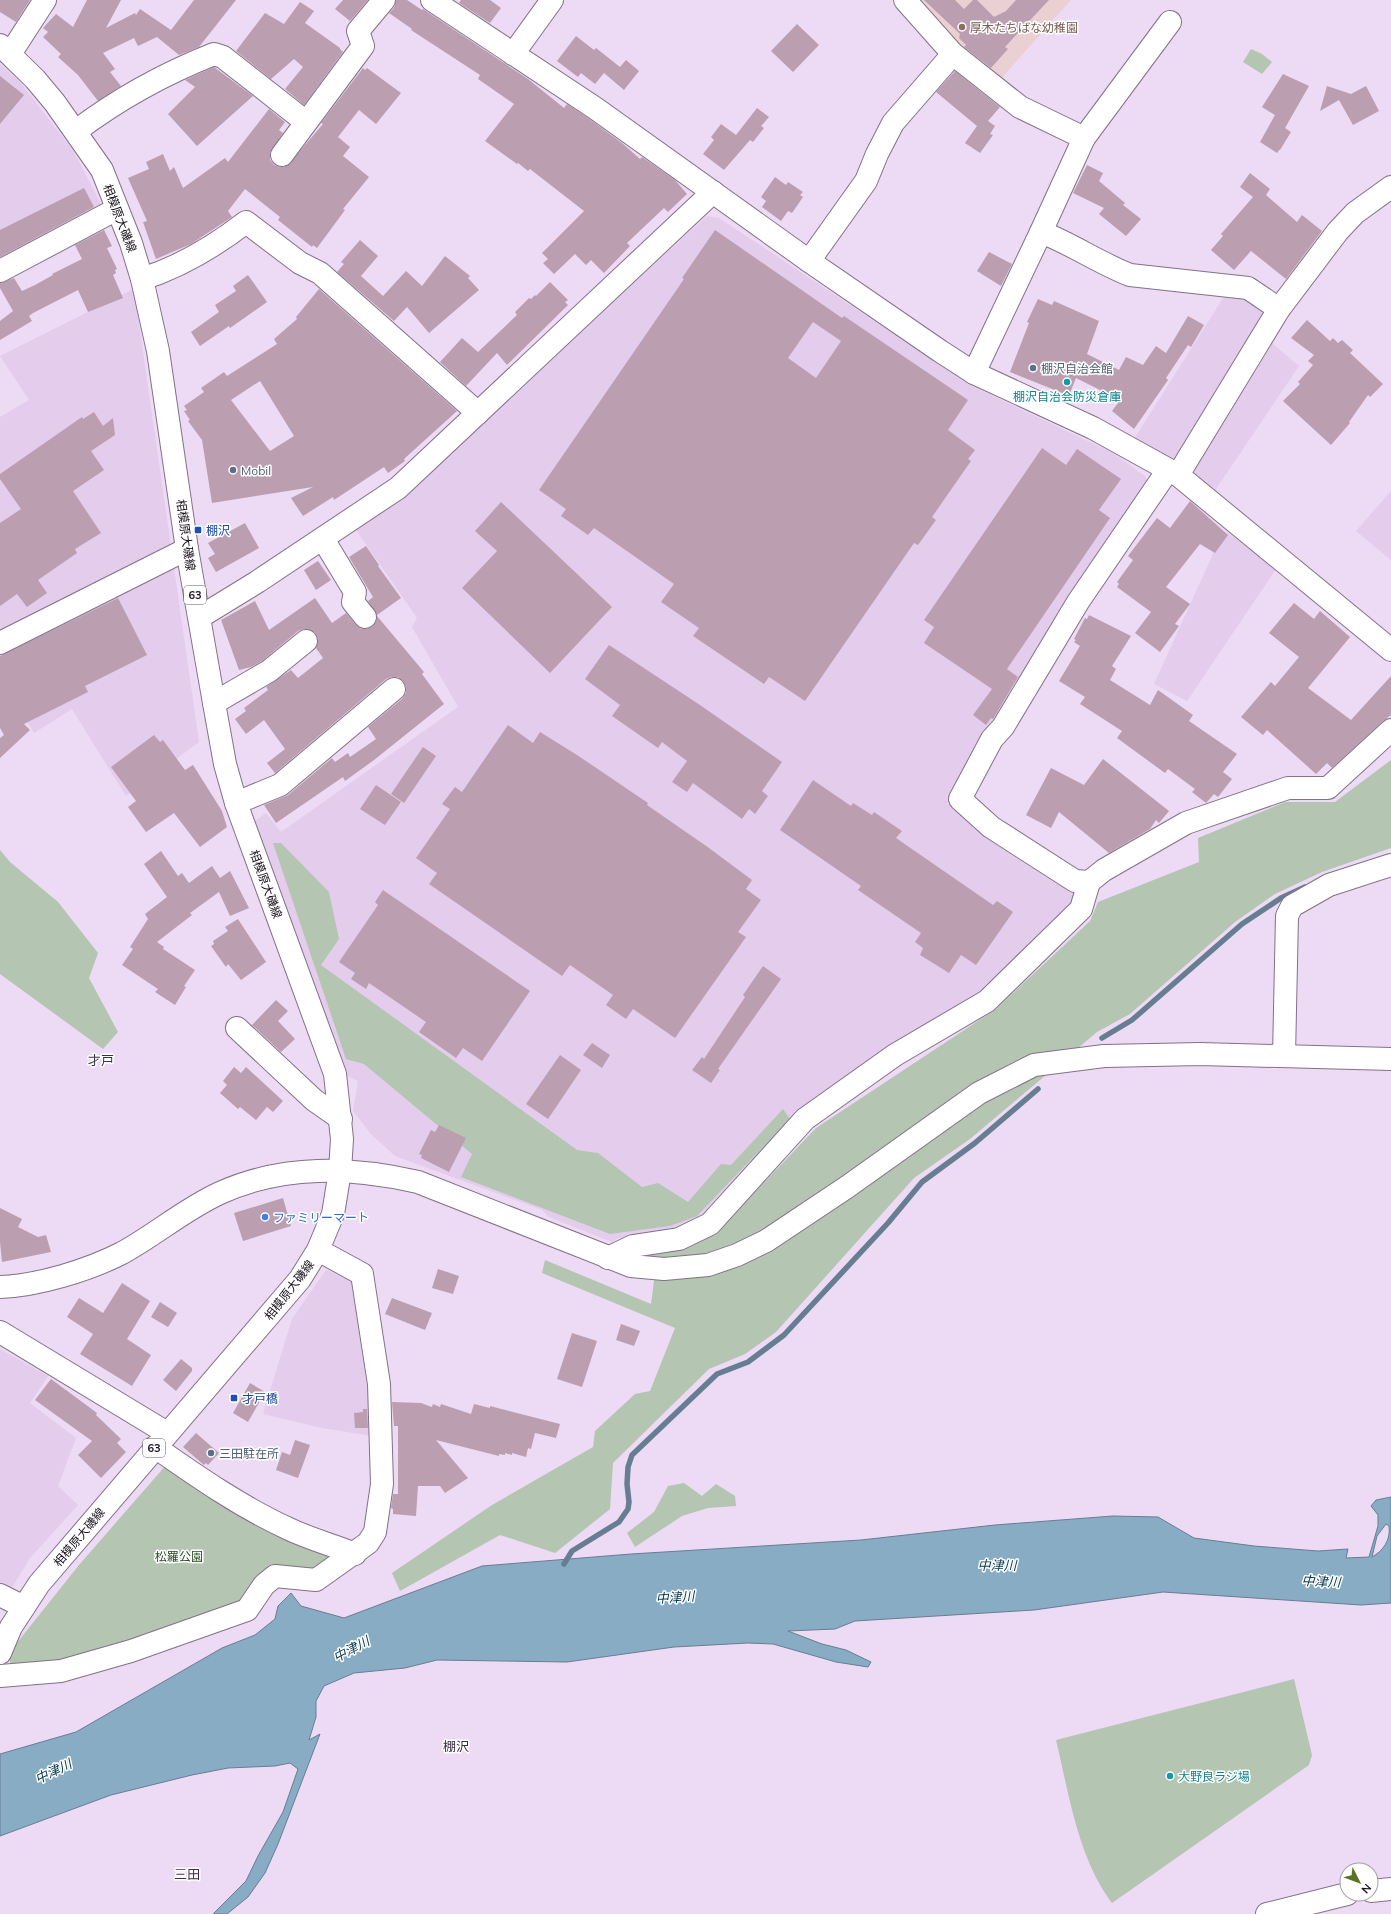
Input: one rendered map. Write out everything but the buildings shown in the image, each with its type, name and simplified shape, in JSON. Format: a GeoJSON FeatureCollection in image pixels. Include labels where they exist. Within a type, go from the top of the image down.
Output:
{"type":"FeatureCollection","features":[{"type":"Feature","properties":{"kind":"street"},"geometry":{"type":"LineString","coordinates":[[5,50],[45,0]]}},
{"type":"Feature","properties":{"kind":"street"},"geometry":{"type":"LineString","coordinates":[[282,155],[363,46],[358,31],[384,0]]}},
{"type":"Feature","properties":{"kind":"street"},"geometry":{"type":"LineString","coordinates":[[432,0],[595,108],[809,261],[974,373],[1093,428],[1173,473],[1391,650]]}},
{"type":"Feature","properties":{"kind":"street"},"geometry":{"type":"LineString","coordinates":[[513,54],[552,0]]}},
{"type":"Feature","properties":{"kind":"street"},"geometry":{"type":"LineString","coordinates":[[905,0],[953,54],[1020,107],[1084,138]]}},
{"type":"Feature","properties":{"kind":"street"},"geometry":{"type":"LineString","coordinates":[[974,373],[1084,138],[1170,22]]}},
{"type":"Feature","properties":{"kind":"street","name":"相模原大磯線"},"geometry":{"type":"LineString","coordinates":[[0,1653],[11,1627],[39,1584],[161,1440],[285,1299],[300,1279],[318,1250],[333,1214],[340,1171],[342,1139],[341,1119],[334,1074],[236,803],[225,764],[187,549],[158,350],[142,278],[131,243],[102,170],[76,131],[35,79],[5,50]]}},
{"type":"Feature","properties":{"kind":"street"},"geometry":{"type":"LineString","coordinates":[[76,131],[92,118],[178,69],[214,54],[223,57],[306,122]]}},
{"type":"Feature","properties":{"kind":"street"},"geometry":{"type":"LineString","coordinates":[[809,261],[866,181],[877,154],[893,123],[953,54]]}},
{"type":"Feature","properties":{"kind":"street"},"geometry":{"type":"LineString","coordinates":[[200,617],[323,539],[398,488],[713,192]]}},
{"type":"Feature","properties":{"kind":"street"},"geometry":{"type":"LineString","coordinates":[[1089,882],[1075,881],[991,827],[960,799],[992,739],[1004,728],[1078,602],[1173,473],[1279,309],[1338,231],[1355,213],[1388,194]]}},
{"type":"Feature","properties":{"kind":"street"},"geometry":{"type":"LineString","coordinates":[[0,271],[117,209]]}},
{"type":"Feature","properties":{"kind":"street"},"geometry":{"type":"LineString","coordinates":[[142,278],[168,271],[226,238],[246,222],[300,263],[320,273],[478,413]]}},
{"type":"Feature","properties":{"kind":"street"},"geometry":{"type":"LineString","coordinates":[[1041,232],[1067,242],[1114,269],[1130,275],[1248,288],[1279,309]]}},
{"type":"Feature","properties":{"kind":"street"},"geometry":{"type":"LineString","coordinates":[[323,539],[361,588],[353,602],[365,616]]}},
{"type":"Feature","properties":{"kind":"street"},"geometry":{"type":"LineString","coordinates":[[0,643],[187,549]]}},
{"type":"Feature","properties":{"kind":"street"},"geometry":{"type":"LineString","coordinates":[[214,703],[300,652]]}},
{"type":"Feature","properties":{"kind":"street"},"geometry":{"type":"LineString","coordinates":[[236,803],[280,785],[355,733],[394,689]]}},
{"type":"Feature","properties":{"kind":"street"},"geometry":{"type":"LineString","coordinates":[[608,1258],[633,1246],[680,1239],[710,1224],[805,1119],[895,1055],[987,1000],[1080,909],[1089,882],[1104,870],[1186,823],[1288,788],[1328,788],[1391,730]]}},
{"type":"Feature","properties":{"kind":"street"},"geometry":{"type":"LineString","coordinates":[[1284,1056],[1287,916],[1292,906],[1329,885],[1391,865]]}},
{"type":"Feature","properties":{"kind":"street"},"geometry":{"type":"LineString","coordinates":[[237,1028],[314,1100],[341,1119]]}},
{"type":"Feature","properties":{"kind":"street"},"geometry":{"type":"LineString","coordinates":[[0,1287],[58,1277],[89,1268],[122,1253],[219,1193],[249,1182],[287,1173],[312,1170],[392,1176],[418,1182],[631,1266],[664,1269],[708,1265],[737,1255],[766,1241],[806,1215],[979,1093],[1034,1065],[1104,1056],[1200,1054],[1391,1059]]}},
{"type":"Feature","properties":{"kind":"street"},"geometry":{"type":"LineString","coordinates":[[0,1676],[61,1671],[131,1651],[247,1610],[264,1585],[275,1576],[316,1580],[368,1544],[375,1532],[382,1484],[379,1384],[362,1274],[318,1250]]}},
{"type":"Feature","properties":{"kind":"street"},"geometry":{"type":"LineString","coordinates":[[0,1332],[161,1440],[209,1486],[289,1529],[355,1554]]}},
{"type":"Feature","properties":{"kind":"street"},"geometry":{"type":"LineString","coordinates":[[0,1595],[24,1607]]}},
{"type":"Feature","properties":{"kind":"street"},"geometry":{"type":"LineString","coordinates":[[1379,1890],[1391,1889]]}},
{"type":"Feature","properties":{"kind":"street"},"geometry":{"type":"LineString","coordinates":[[1267,1914],[1339,1896]]}},
{"type":"Feature","properties":{"kind":"shaded area"},"geometry":{"type":"Polygon","coordinates":[[[912,0],[1071,0],[998,82],[912,0]]]}},
{"type":"Feature","properties":{"kind":"shaded area"},"geometry":{"type":"Polygon","coordinates":[[[0,64],[21,83],[74,152],[105,212],[0,265],[0,64]]]}},
{"type":"Feature","properties":{"kind":"shaded area"},"geometry":{"type":"Polygon","coordinates":[[[707,216],[719,218],[974,387],[1113,453],[1146,477],[1148,487],[950,800],[1078,889],[1074,910],[985,993],[804,1116],[704,1221],[678,1234],[618,1238],[612,1242],[549,1217],[542,1210],[395,1156],[371,1134],[353,1111],[358,1081],[343,1074],[255,821],[266,813],[281,832],[458,707],[412,627],[417,618],[354,527],[397,499],[707,216]]]}},
{"type":"Feature","properties":{"kind":"shaded area"},"geometry":{"type":"Polygon","coordinates":[[[134,289],[199,742],[126,796],[72,709],[34,733],[0,676],[0,417],[29,400],[0,356],[134,289]]]}},
{"type":"Feature","properties":{"kind":"shaded area"},"geometry":{"type":"Polygon","coordinates":[[[1227,292],[1247,294],[1268,309],[1177,463],[1134,439],[1227,292]]]}},
{"type":"Feature","properties":{"kind":"shaded area"},"geometry":{"type":"Polygon","coordinates":[[[1266,338],[1299,366],[1214,492],[1192,475],[1190,464],[1266,338]]]}},
{"type":"Feature","properties":{"kind":"shaded area"},"geometry":{"type":"Polygon","coordinates":[[[1391,491],[1391,560],[1356,531],[1391,491]]]}},
{"type":"Feature","properties":{"kind":"shaded area"},"geometry":{"type":"Polygon","coordinates":[[[1227,532],[1276,569],[1187,701],[1154,684],[1218,543],[1227,532]]]}},
{"type":"Feature","properties":{"kind":"shaded area"},"geometry":{"type":"Polygon","coordinates":[[[326,1270],[353,1281],[357,1286],[372,1436],[322,1428],[263,1414],[292,1319],[326,1270]]]}},
{"type":"Feature","properties":{"kind":"shaded area"},"geometry":{"type":"Polygon","coordinates":[[[0,1349],[48,1376],[30,1403],[76,1438],[58,1486],[78,1505],[30,1558],[10,1591],[0,1587],[0,1349]]]}},
{"type":"Feature","properties":{"kind":"green space"},"geometry":{"type":"Polygon","coordinates":[[[1251,49],[1262,54],[1272,62],[1262,74],[1243,62],[1251,49]]]}},
{"type":"Feature","properties":{"kind":"green space"},"geometry":{"type":"Polygon","coordinates":[[[1391,760],[1391,848],[1322,872],[1275,894],[1235,922],[1130,1014],[1097,1032],[970,1139],[914,1178],[776,1332],[745,1354],[709,1369],[613,1463],[610,1509],[555,1553],[500,1535],[400,1591],[392,1573],[492,1505],[593,1447],[595,1431],[635,1394],[650,1391],[675,1328],[542,1273],[545,1260],[651,1304],[657,1258],[644,1258],[641,1251],[676,1250],[715,1234],[816,1128],[996,1009],[1090,921],[1098,902],[1199,862],[1198,838],[1285,802],[1335,802],[1391,760]]]}},
{"type":"Feature","properties":{"kind":"green space"},"geometry":{"type":"Polygon","coordinates":[[[273,843],[281,843],[329,892],[339,939],[321,965],[577,1150],[598,1153],[642,1187],[658,1183],[688,1202],[721,1164],[731,1165],[783,1109],[790,1119],[697,1216],[670,1226],[610,1234],[461,1177],[472,1154],[364,1064],[346,1059],[273,843]]]}},
{"type":"Feature","properties":{"kind":"green space"},"geometry":{"type":"Polygon","coordinates":[[[0,850],[10,862],[58,902],[98,953],[89,978],[118,1032],[103,1049],[0,974],[0,850]]]}},
{"type":"Feature","properties":{"kind":"green space","name":"松羅公園"},"geometry":{"type":"Polygon","coordinates":[[[167,1464],[337,1553],[314,1577],[274,1571],[241,1608],[62,1667],[10,1666],[10,1657],[16,1644],[79,1565],[167,1464]]]}},
{"type":"Feature","properties":{"kind":"green space"},"geometry":{"type":"Polygon","coordinates":[[[684,1483],[702,1496],[716,1484],[735,1496],[736,1506],[708,1508],[682,1516],[635,1547],[627,1533],[654,1512],[668,1486],[684,1483]]]}},
{"type":"Feature","properties":{"kind":"green space"},"geometry":{"type":"Polygon","coordinates":[[[1294,1679],[1312,1755],[1309,1765],[1112,1903],[1100,1885],[1083,1846],[1070,1803],[1056,1740],[1294,1679]]]}},
{"type":"Feature","properties":{"kind":"water","name":"中津川"},"geometry":{"type":"Polygon","coordinates":[[[1391,1497],[1391,1603],[1361,1605],[1163,1592],[1034,1610],[855,1621],[835,1629],[788,1631],[822,1644],[846,1650],[871,1662],[868,1667],[836,1662],[773,1644],[748,1643],[674,1647],[567,1662],[437,1660],[405,1668],[354,1673],[324,1686],[316,1701],[316,1717],[309,1740],[320,1734],[278,1844],[265,1873],[248,1897],[227,1914],[213,1914],[246,1881],[258,1856],[283,1812],[298,1769],[290,1763],[275,1766],[228,1768],[192,1775],[111,1795],[0,1836],[0,1754],[76,1732],[222,1648],[255,1635],[275,1619],[278,1606],[291,1593],[301,1606],[344,1618],[482,1566],[631,1554],[861,1540],[995,1525],[1113,1516],[1158,1517],[1194,1538],[1254,1546],[1318,1551],[1348,1549],[1346,1558],[1369,1557],[1378,1526],[1378,1515],[1371,1506],[1376,1500],[1391,1497]],[[1386,1524],[1377,1536],[1372,1557],[1383,1548],[1389,1536],[1389,1526],[1386,1524]]]}},
{"type":"Feature","properties":{"kind":"waterway"},"geometry":{"type":"LineString","coordinates":[[1102,1038],[1132,1020],[1242,924],[1281,898],[1305,887]]}},
{"type":"Feature","properties":{"kind":"waterway"},"geometry":{"type":"LineString","coordinates":[[564,1564],[572,1551],[619,1522],[628,1509],[628,1467],[632,1455],[717,1374],[748,1362],[784,1335],[888,1223],[922,1182],[975,1143],[1038,1089]]}},
{"type":"Feature","properties":{"kind":"place","name":"厚木たちばな幼稚園"},"geometry":{"type":"Point","coordinates":[962,27]}},
{"type":"Feature","properties":{"kind":"place","name":"棚沢自治会館"},"geometry":{"type":"Point","coordinates":[1033,368]}},
{"type":"Feature","properties":{"kind":"place","name":"棚沢自治会防災倉庫"},"geometry":{"type":"Point","coordinates":[1067,382]}},
{"type":"Feature","properties":{"kind":"place","name":"Mobil"},"geometry":{"type":"Point","coordinates":[233,470]}},
{"type":"Feature","properties":{"kind":"place","name":"棚沢"},"geometry":{"type":"Point","coordinates":[198,530]}},
{"type":"Feature","properties":{"kind":"place","name":"ファミリーマート"},"geometry":{"type":"Point","coordinates":[265,1217]}},
{"type":"Feature","properties":{"kind":"place","name":"才戸橋"},"geometry":{"type":"Point","coordinates":[234,1398]}},
{"type":"Feature","properties":{"kind":"place","name":"三田駐在所"},"geometry":{"type":"Point","coordinates":[211,1453]}},
{"type":"Feature","properties":{"kind":"place","name":"大野良ラジ場"},"geometry":{"type":"Point","coordinates":[1170,1776]}},
{"type":"Feature","properties":{"kind":"district","name":"才戸"},"geometry":{"type":"Point","coordinates":[101,1060]}},
{"type":"Feature","properties":{"kind":"district","name":"棚沢"},"geometry":{"type":"Point","coordinates":[456,1746]}},
{"type":"Feature","properties":{"kind":"district","name":"三田"},"geometry":{"type":"Point","coordinates":[187,1874]}}]}
